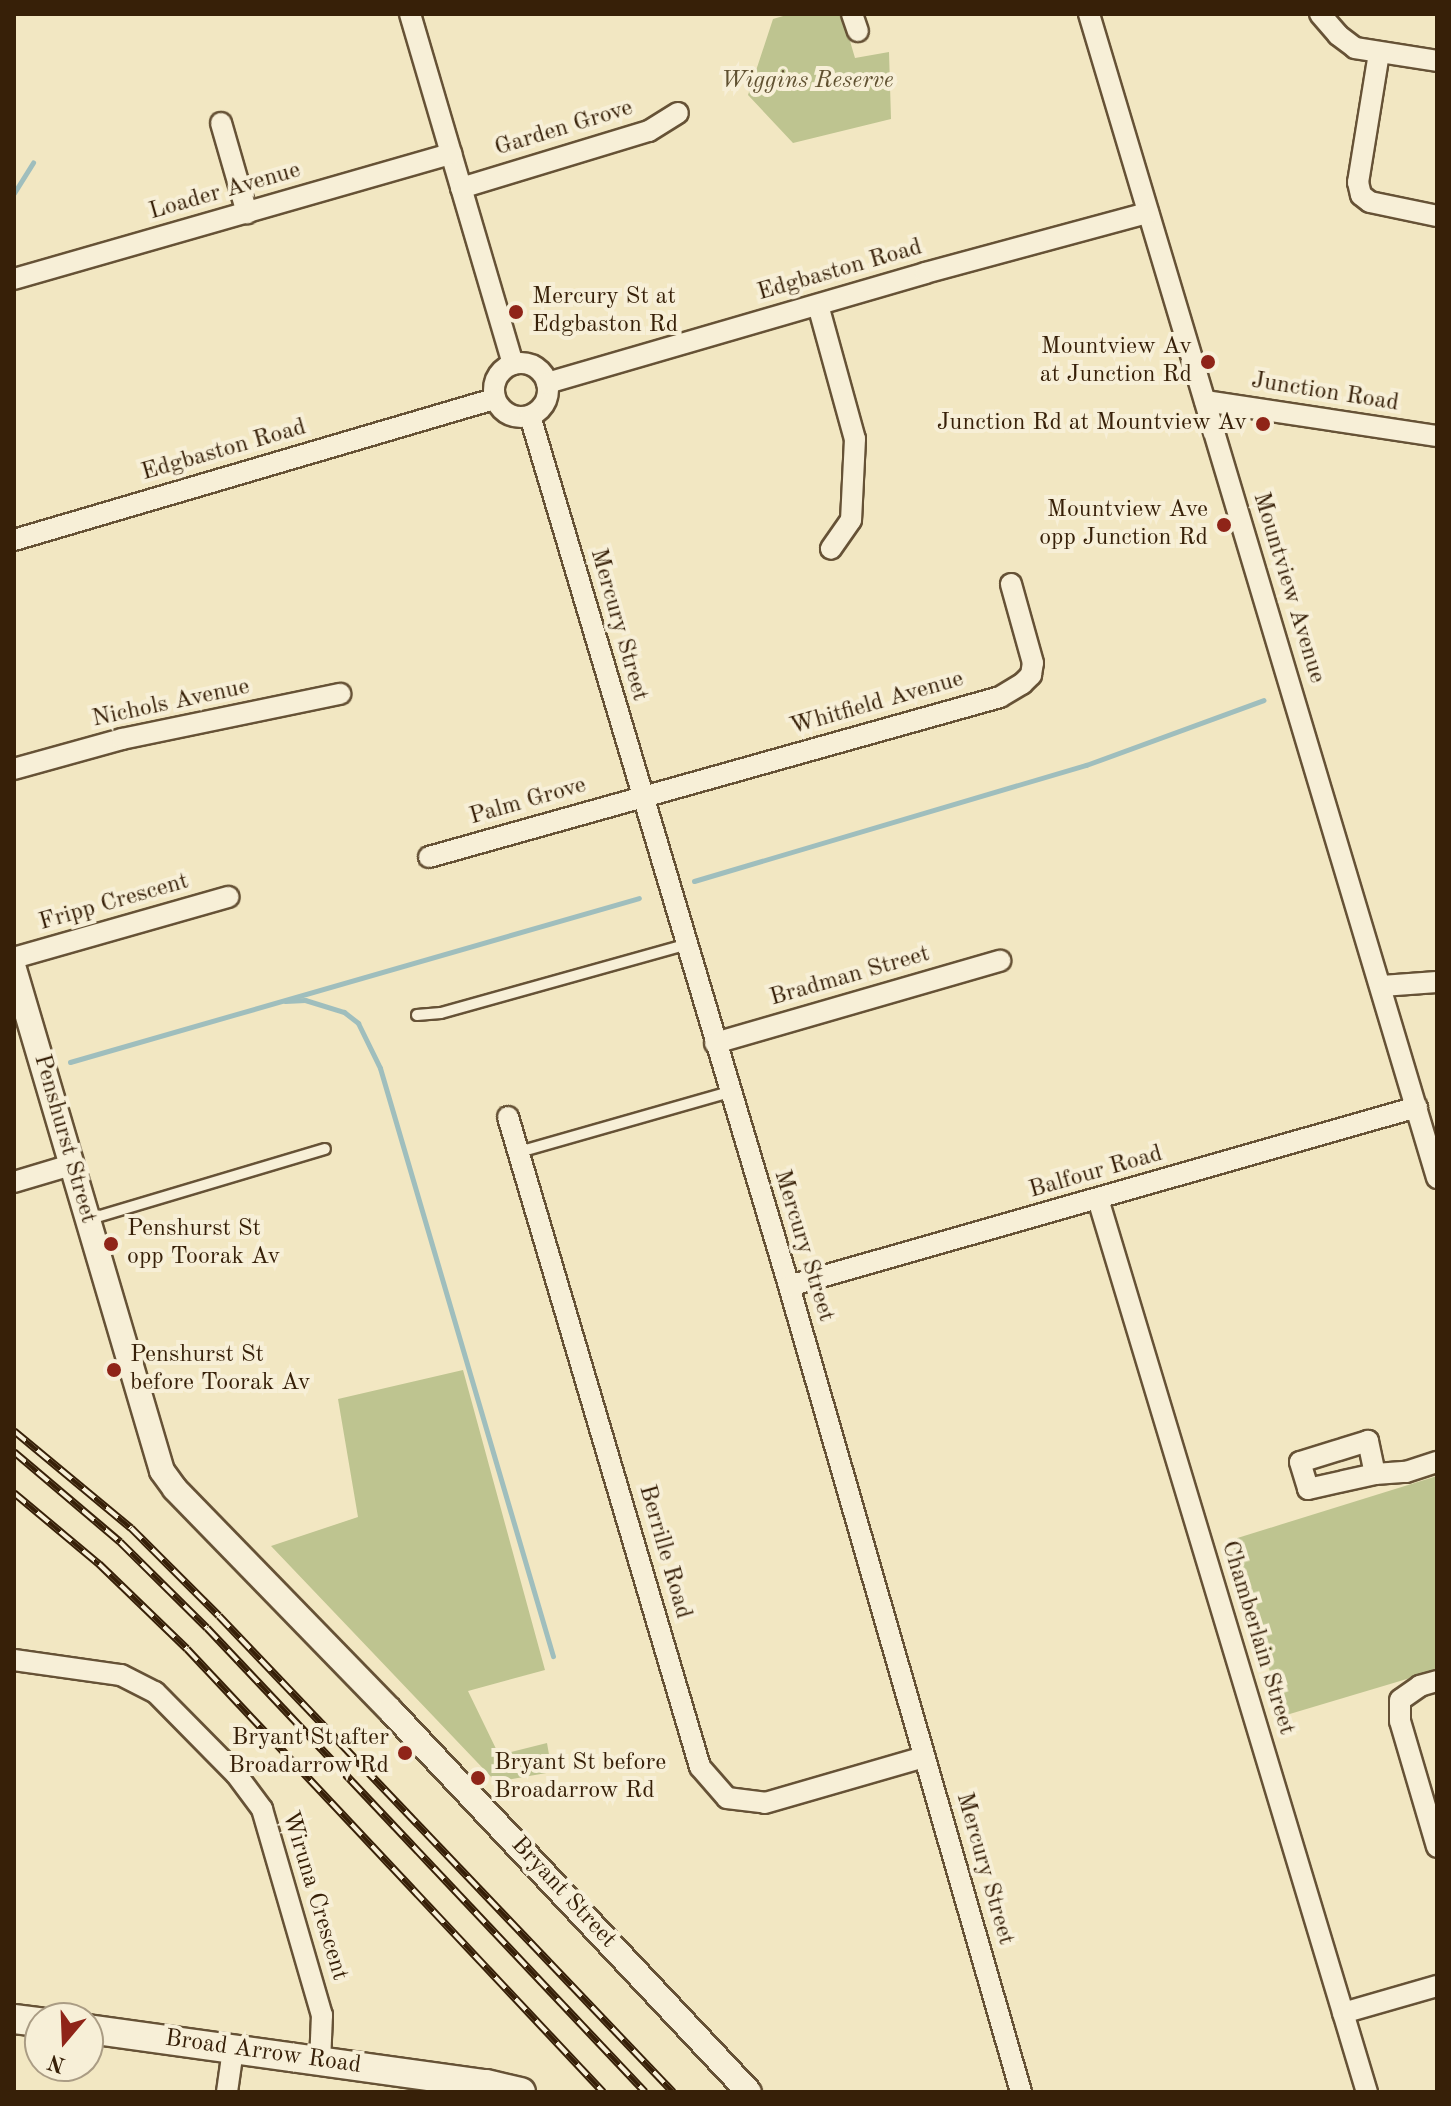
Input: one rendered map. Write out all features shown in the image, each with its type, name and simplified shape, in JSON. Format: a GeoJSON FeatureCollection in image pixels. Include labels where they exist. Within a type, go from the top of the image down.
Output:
{"type":"FeatureCollection","features":[{"type":"Feature","properties":{"kind":"main road","name":"Broad Arrow Road"},"geometry":{"type":"LineString","coordinates":[[104,2031],[486,2084],[521,2092]]}},
{"type":"Feature","properties":{"kind":"street"},"geometry":{"type":"LineString","coordinates":[[410,14],[513,364]]}},
{"type":"Feature","properties":{"kind":"street","name":"Mountview Avenue"},"geometry":{"type":"LineString","coordinates":[[1089,14],[1437,1178]]}},
{"type":"Feature","properties":{"kind":"street"},"geometry":{"type":"LineString","coordinates":[[1320,14],[1338,35],[1355,48],[1437,61]]}},
{"type":"Feature","properties":{"kind":"street"},"geometry":{"type":"LineString","coordinates":[[1379,53],[1358,182],[1361,195],[1370,202],[1437,216]]}},
{"type":"Feature","properties":{"kind":"street","name":"Garden Grove"},"geometry":{"type":"LineString","coordinates":[[461,188],[649,131],[678,113]]}},
{"type":"Feature","properties":{"kind":"street"},"geometry":{"type":"LineString","coordinates":[[221,123],[247,213]]}},
{"type":"Feature","properties":{"kind":"street","name":"Loader Avenue"},"geometry":{"type":"LineString","coordinates":[[14,279],[451,154]]}},
{"type":"Feature","properties":{"kind":"street","name":"Edgbaston Road"},"geometry":{"type":"LineString","coordinates":[[547,383],[1148,213]]}},
{"type":"Feature","properties":{"kind":"street"},"geometry":{"type":"LineString","coordinates":[[818,305],[855,439],[851,520],[831,549]]}},
{"type":"Feature","properties":{"kind":"street"},"geometry":{"type":"LineString","coordinates":[[522,363],[538,369],[547,383],[547,399],[530,416],[513,417],[494,399],[493,390],[499,374],[513,364],[522,363]]}},
{"type":"Feature","properties":{"kind":"street","name":"Edgbaston Road"},"geometry":{"type":"LineString","coordinates":[[14,540],[494,399]]}},
{"type":"Feature","properties":{"kind":"street","name":"Junction Road"},"geometry":{"type":"LineString","coordinates":[[1205,401],[1437,436]]}},
{"type":"Feature","properties":{"kind":"street","name":"Mercury Street"},"geometry":{"type":"LineString","coordinates":[[530,416],[789,1286],[1021,2092]]}},
{"type":"Feature","properties":{"kind":"street","name":"Whitfield Avenue"},"geometry":{"type":"LineString","coordinates":[[641,797],[1000,697],[1031,675],[1033,663],[1011,584]]}},
{"type":"Feature","properties":{"kind":"street","name":"Nichols Avenue"},"geometry":{"type":"LineString","coordinates":[[14,769],[122,739],[340,694]]}},
{"type":"Feature","properties":{"kind":"street","name":"Palm Grove"},"geometry":{"type":"LineString","coordinates":[[429,857],[641,797]]}},
{"type":"Feature","properties":{"kind":"street","name":"Fripp Crescent"},"geometry":{"type":"LineString","coordinates":[[14,958],[228,897]]}},
{"type":"Feature","properties":{"kind":"street","name":"Bradman Street"},"geometry":{"type":"LineString","coordinates":[[715,1043],[1000,961]]}},
{"type":"Feature","properties":{"kind":"street","name":"Penshurst Street"},"geometry":{"type":"LineString","coordinates":[[14,969],[159,1461],[175,1489]]}},
{"type":"Feature","properties":{"kind":"street"},"geometry":{"type":"LineString","coordinates":[[1382,986],[1437,982]]}},
{"type":"Feature","properties":{"kind":"street","name":"Balfour Road"},"geometry":{"type":"LineString","coordinates":[[789,1286],[1417,1107]]}},
{"type":"Feature","properties":{"kind":"street","name":"Berrille Road"},"geometry":{"type":"LineString","coordinates":[[508,1117],[700,1767],[727,1798],[765,1803],[924,1757]]}},
{"type":"Feature","properties":{"kind":"street"},"geometry":{"type":"LineString","coordinates":[[14,1182],[71,1165]]}},
{"type":"Feature","properties":{"kind":"street","name":"Chamberlain Street"},"geometry":{"type":"LineString","coordinates":[[1098,1199],[1367,2092]]}},
{"type":"Feature","properties":{"kind":"street"},"geometry":{"type":"LineString","coordinates":[[1375,1474],[1406,1472],[1437,1462]]}},
{"type":"Feature","properties":{"kind":"street","name":"Bryant Street"},"geometry":{"type":"LineString","coordinates":[[175,1489],[390,1710],[749,2092]]}},
{"type":"Feature","properties":{"kind":"street","name":"Wiruna Crescent"},"geometry":{"type":"LineString","coordinates":[[14,1660],[121,1675],[155,1692],[236,1774],[262,1809],[322,2015],[320,2062]]}},
{"type":"Feature","properties":{"kind":"street"},"geometry":{"type":"LineString","coordinates":[[1437,1681],[1420,1686],[1400,1700],[1400,1721],[1437,1847]]}},
{"type":"Feature","properties":{"kind":"street"},"geometry":{"type":"LineString","coordinates":[[1343,2013],[1437,1986]]}},
{"type":"Feature","properties":{"kind":"street"},"geometry":{"type":"LineString","coordinates":[[227,2092],[233,2050]]}},
{"type":"Feature","properties":{"kind":"lane"},"geometry":{"type":"LineString","coordinates":[[417,1015],[441,1013],[685,945]]}},
{"type":"Feature","properties":{"kind":"lane"},"geometry":{"type":"LineString","coordinates":[[519,1152],[729,1092]]}},
{"type":"Feature","properties":{"kind":"lane"},"geometry":{"type":"LineString","coordinates":[[88,1220],[325,1149]]}},
{"type":"Feature","properties":{"kind":"green space","name":"Wiggins Reserve"},"geometry":{"type":"Polygon","coordinates":[[[790,14],[842,14],[855,58],[889,52],[891,119],[793,143],[748,95],[773,19],[790,14]]]}},
{"type":"Feature","properties":{"kind":"green space"},"geometry":{"type":"Polygon","coordinates":[[[463,1370],[545,1670],[468,1691],[499,1755],[547,1743],[552,1772],[496,1782],[271,1546],[358,1517],[338,1399],[463,1370]]]}},
{"type":"Feature","properties":{"kind":"green space"},"geometry":{"type":"Polygon","coordinates":[[[1437,1476],[1437,1670],[1283,1716],[1231,1540],[1437,1476]]]}},
{"type":"Feature","properties":{"kind":"waterway"},"geometry":{"type":"LineString","coordinates":[[14,193],[33,162]]}},
{"type":"Feature","properties":{"kind":"waterway"},"geometry":{"type":"LineString","coordinates":[[694,881],[1086,765],[1264,700]]}},
{"type":"Feature","properties":{"kind":"waterway"},"geometry":{"type":"LineString","coordinates":[[70,1062],[639,898]]}},
{"type":"Feature","properties":{"kind":"waterway"},"geometry":{"type":"LineString","coordinates":[[285,1001],[305,1000],[344,1012],[358,1023],[380,1068],[553,1656]]}},
{"type":"Feature","properties":{"kind":"railway"},"geometry":{"type":"LineString","coordinates":[[14,1431],[131,1528],[219,1616],[673,2092]]}},
{"type":"Feature","properties":{"kind":"railway"},"geometry":{"type":"LineString","coordinates":[[14,1452],[120,1542],[207,1628],[645,2092]]}},
{"type":"Feature","properties":{"kind":"railway"},"geometry":{"type":"LineString","coordinates":[[14,1493],[99,1564],[187,1649],[603,2092]]}},
{"type":"Feature","properties":{"kind":"place","name":"Mercury St at Edgbaston Rd"},"geometry":{"type":"Point","coordinates":[516,312]}},
{"type":"Feature","properties":{"kind":"place","name":"Mountview Av at Junction Rd"},"geometry":{"type":"Point","coordinates":[1208,362]}},
{"type":"Feature","properties":{"kind":"place","name":"Junction Rd at Mountview Av"},"geometry":{"type":"Point","coordinates":[1263,424]}},
{"type":"Feature","properties":{"kind":"place","name":"Mountview Ave opp Junction Rd"},"geometry":{"type":"Point","coordinates":[1224,525]}},
{"type":"Feature","properties":{"kind":"place","name":"Penshurst St opp Toorak Av"},"geometry":{"type":"Point","coordinates":[111,1244]}},
{"type":"Feature","properties":{"kind":"place","name":"Penshurst St before Toorak Av"},"geometry":{"type":"Point","coordinates":[114,1370]}},
{"type":"Feature","properties":{"kind":"place","name":"Bryant St after Broadarrow Rd"},"geometry":{"type":"Point","coordinates":[405,1753]}},
{"type":"Feature","properties":{"kind":"place","name":"Bryant St before Broadarrow Rd"},"geometry":{"type":"Point","coordinates":[478,1778]}}]}
